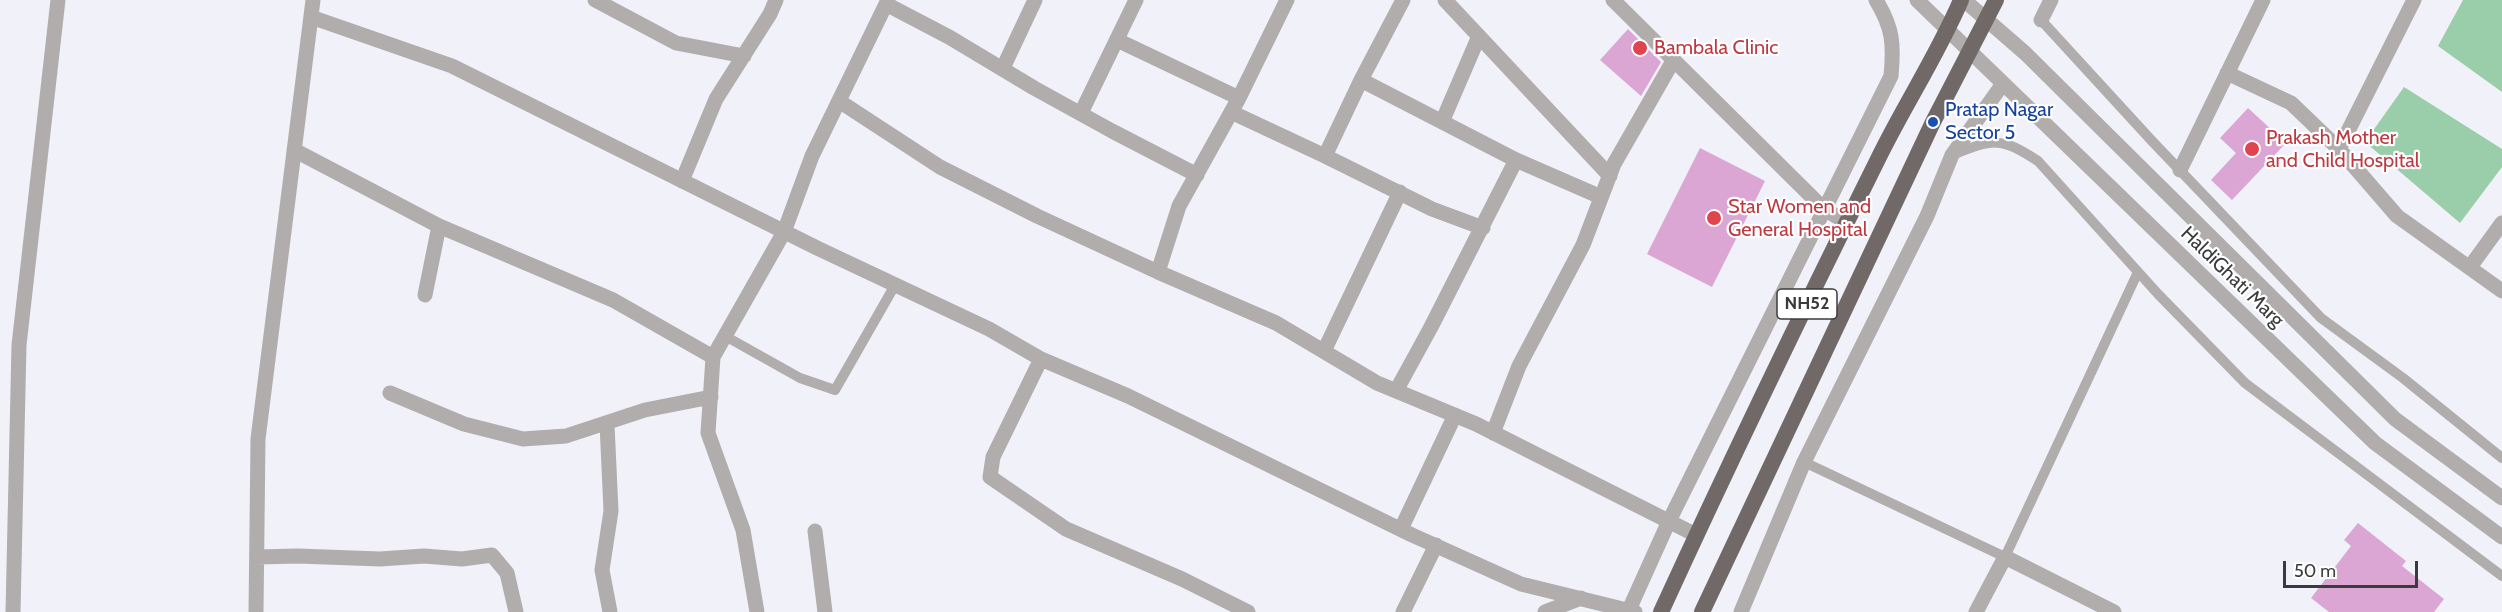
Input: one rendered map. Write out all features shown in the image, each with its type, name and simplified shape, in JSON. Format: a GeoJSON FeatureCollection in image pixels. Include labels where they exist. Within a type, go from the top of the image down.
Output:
{"type":"FeatureCollection","features":[{"type":"Feature","properties":{"kind":"highway","name":"NH52"},"geometry":{"type":"LineString","coordinates":[[1661,612],[1846,222],[1902,110],[1949,29],[1963,0]]}},
{"type":"Feature","properties":{"kind":"highway","name":"NH52"},"geometry":{"type":"LineString","coordinates":[[1702,612],[1928,132],[1996,0]]}},
{"type":"Feature","properties":{"kind":"street"},"geometry":{"type":"LineString","coordinates":[[13,612],[19,345],[58,0]]}},
{"type":"Feature","properties":{"kind":"street"},"geometry":{"type":"LineString","coordinates":[[256,612],[258,439],[312,0]]}},
{"type":"Feature","properties":{"kind":"street"},"geometry":{"type":"LineString","coordinates":[[595,0],[676,43],[744,56]]}},
{"type":"Feature","properties":{"kind":"street"},"geometry":{"type":"LineString","coordinates":[[682,181],[716,99],[770,14],[776,0]]}},
{"type":"Feature","properties":{"kind":"street"},"geometry":{"type":"LineString","coordinates":[[1003,68],[1035,0]]}},
{"type":"Feature","properties":{"kind":"street"},"geometry":{"type":"LineString","coordinates":[[1081,113],[1136,0]]}},
{"type":"Feature","properties":{"kind":"street"},"geometry":{"type":"LineString","coordinates":[[1158,272],[1179,207],[1239,98],[1287,0]]}},
{"type":"Feature","properties":{"kind":"street"},"geometry":{"type":"LineString","coordinates":[[1325,156],[1403,0]]}},
{"type":"Feature","properties":{"kind":"street"},"geometry":{"type":"LineString","coordinates":[[1445,0],[1610,176]]}},
{"type":"Feature","properties":{"kind":"street"},"geometry":{"type":"LineString","coordinates":[[1613,0],[1672,61],[1824,209],[1846,222]]}},
{"type":"Feature","properties":{"kind":"street"},"geometry":{"type":"LineString","coordinates":[[311,16],[452,66],[784,232],[989,329],[1041,359],[1138,401],[1401,529],[1521,584],[1631,611],[1668,521],[1891,76],[1894,45],[1884,13],[1876,0]]}},
{"type":"Feature","properties":{"kind":"street","name":"HaldiGhati Marg"},"geometry":{"type":"LineString","coordinates":[[1917,0],[1949,29],[2002,85],[2375,443],[2502,537]]}},
{"type":"Feature","properties":{"kind":"street","name":"HaldiGhati Marg"},"geometry":{"type":"LineString","coordinates":[[1963,0],[2025,53],[2395,419],[2502,498]]}},
{"type":"Feature","properties":{"kind":"street"},"geometry":{"type":"LineString","coordinates":[[2041,20],[2051,0]]}},
{"type":"Feature","properties":{"kind":"street"},"geometry":{"type":"LineString","coordinates":[[2180,170],[2263,0]]}},
{"type":"Feature","properties":{"kind":"street"},"geometry":{"type":"LineString","coordinates":[[2339,149],[2414,0]]}},
{"type":"Feature","properties":{"kind":"street"},"geometry":{"type":"LineString","coordinates":[[757,612],[744,530],[708,433],[713,357],[784,232],[812,156],[887,2],[1035,88],[1197,175]]}},
{"type":"Feature","properties":{"kind":"street"},"geometry":{"type":"LineString","coordinates":[[1442,122],[1479,36]]}},
{"type":"Feature","properties":{"kind":"street"},"geometry":{"type":"LineString","coordinates":[[1117,40],[1239,98]]}},
{"type":"Feature","properties":{"kind":"street"},"geometry":{"type":"LineString","coordinates":[[1493,433],[1519,366],[1583,245],[1610,176],[1672,61]]}},
{"type":"Feature","properties":{"kind":"street"},"geometry":{"type":"LineString","coordinates":[[2228,73],[2291,103],[2339,149],[2397,216],[2502,291]]}},
{"type":"Feature","properties":{"kind":"street"},"geometry":{"type":"LineString","coordinates":[[1361,80],[1516,160],[1601,198]]}},
{"type":"Feature","properties":{"kind":"street"},"geometry":{"type":"LineString","coordinates":[[1741,612],[1804,462],[1928,216],[1952,155],[2002,85]]}},
{"type":"Feature","properties":{"kind":"street"},"geometry":{"type":"LineString","coordinates":[[839,100],[940,167],[1158,272],[1276,323],[1377,383],[1493,433],[1696,535]]}},
{"type":"Feature","properties":{"kind":"street"},"geometry":{"type":"LineString","coordinates":[[1231,112],[1432,209],[1483,228]]}},
{"type":"Feature","properties":{"kind":"street"},"geometry":{"type":"LineString","coordinates":[[294,150],[439,226],[613,300],[713,357]]}},
{"type":"Feature","properties":{"kind":"street"},"geometry":{"type":"LineString","coordinates":[[1396,391],[1483,228],[1516,160]]}},
{"type":"Feature","properties":{"kind":"street"},"geometry":{"type":"LineString","coordinates":[[1324,351],[1400,192]]}},
{"type":"Feature","properties":{"kind":"street"},"geometry":{"type":"LineString","coordinates":[[2470,267],[2502,224]]}},
{"type":"Feature","properties":{"kind":"street"},"geometry":{"type":"LineString","coordinates":[[425,295],[439,226]]}},
{"type":"Feature","properties":{"kind":"street"},"geometry":{"type":"LineString","coordinates":[[1041,359],[993,457],[990,477],[1066,529],[1182,579],[1248,612]]}},
{"type":"Feature","properties":{"kind":"street"},"geometry":{"type":"LineString","coordinates":[[390,393],[465,424],[523,439],[566,436],[645,410],[711,397]]}},
{"type":"Feature","properties":{"kind":"street"},"geometry":{"type":"LineString","coordinates":[[1401,529],[1455,416]]}},
{"type":"Feature","properties":{"kind":"street"},"geometry":{"type":"LineString","coordinates":[[607,424],[611,511],[602,570],[610,612]]}},
{"type":"Feature","properties":{"kind":"street"},"geometry":{"type":"LineString","coordinates":[[814,531],[825,612]]}},
{"type":"Feature","properties":{"kind":"street"},"geometry":{"type":"LineString","coordinates":[[1403,612],[1436,545]]}},
{"type":"Feature","properties":{"kind":"street"},"geometry":{"type":"LineString","coordinates":[[257,557],[380,559],[424,556],[462,559],[492,555],[507,573],[516,612]]}},
{"type":"Feature","properties":{"kind":"street"},"geometry":{"type":"LineString","coordinates":[[1976,612],[2005,557],[2114,612]]}},
{"type":"Feature","properties":{"kind":"street"},"geometry":{"type":"LineString","coordinates":[[1545,612],[1581,598]]}},
{"type":"Feature","properties":{"kind":"lane"},"geometry":{"type":"LineString","coordinates":[[2041,20],[2321,318],[2403,378],[2502,458]]}},
{"type":"Feature","properties":{"kind":"lane"},"geometry":{"type":"LineString","coordinates":[[1952,155],[1983,143],[2002,142],[2020,149],[2038,161],[2138,272],[2245,383],[2502,576]]}},
{"type":"Feature","properties":{"kind":"lane"},"geometry":{"type":"LineString","coordinates":[[1804,462],[2005,557],[2138,272]]}},
{"type":"Feature","properties":{"kind":"lane"},"geometry":{"type":"LineString","coordinates":[[725,336],[801,378],[836,390],[895,285]]}},
{"type":"Feature","properties":{"kind":"green space"},"geometry":{"type":"Polygon","coordinates":[[[2463,0],[2502,0],[2502,92],[2438,46],[2463,0]]]}},
{"type":"Feature","properties":{"kind":"green space"},"geometry":{"type":"Polygon","coordinates":[[[2404,87],[2502,149],[2502,167],[2460,223],[2365,142],[2404,87]]]}},
{"type":"Feature","properties":{"kind":"building"},"geometry":{"type":"Polygon","coordinates":[[[1628,29],[1661,62],[1641,96],[1600,60],[1628,29]]]}},
{"type":"Feature","properties":{"kind":"building"},"geometry":{"type":"Polygon","coordinates":[[[2248,108],[2286,143],[2232,200],[2211,180],[2236,153],[2220,138],[2248,108]]]}},
{"type":"Feature","properties":{"kind":"building"},"geometry":{"type":"Polygon","coordinates":[[[1700,148],[1765,181],[1712,287],[1647,254],[1700,148]]]}},
{"type":"Feature","properties":{"kind":"building"},"geometry":{"type":"Polygon","coordinates":[[[2358,523],[2406,561],[2402,566],[2444,599],[2434,612],[2329,612],[2311,598],[2351,546],[2344,540],[2358,523]]]}},
{"type":"Feature","properties":{"kind":"place","name":"Bambala Clinic"},"geometry":{"type":"Point","coordinates":[1640,48]}},
{"type":"Feature","properties":{"kind":"place","name":"Pratap Nagar Sector 5"},"geometry":{"type":"Point","coordinates":[1933,122]}},
{"type":"Feature","properties":{"kind":"place","name":"Prakash Mother and Child Hospital"},"geometry":{"type":"Point","coordinates":[2252,149]}},
{"type":"Feature","properties":{"kind":"place","name":"Star Women and General Hospital"},"geometry":{"type":"Point","coordinates":[1714,218]}}]}
